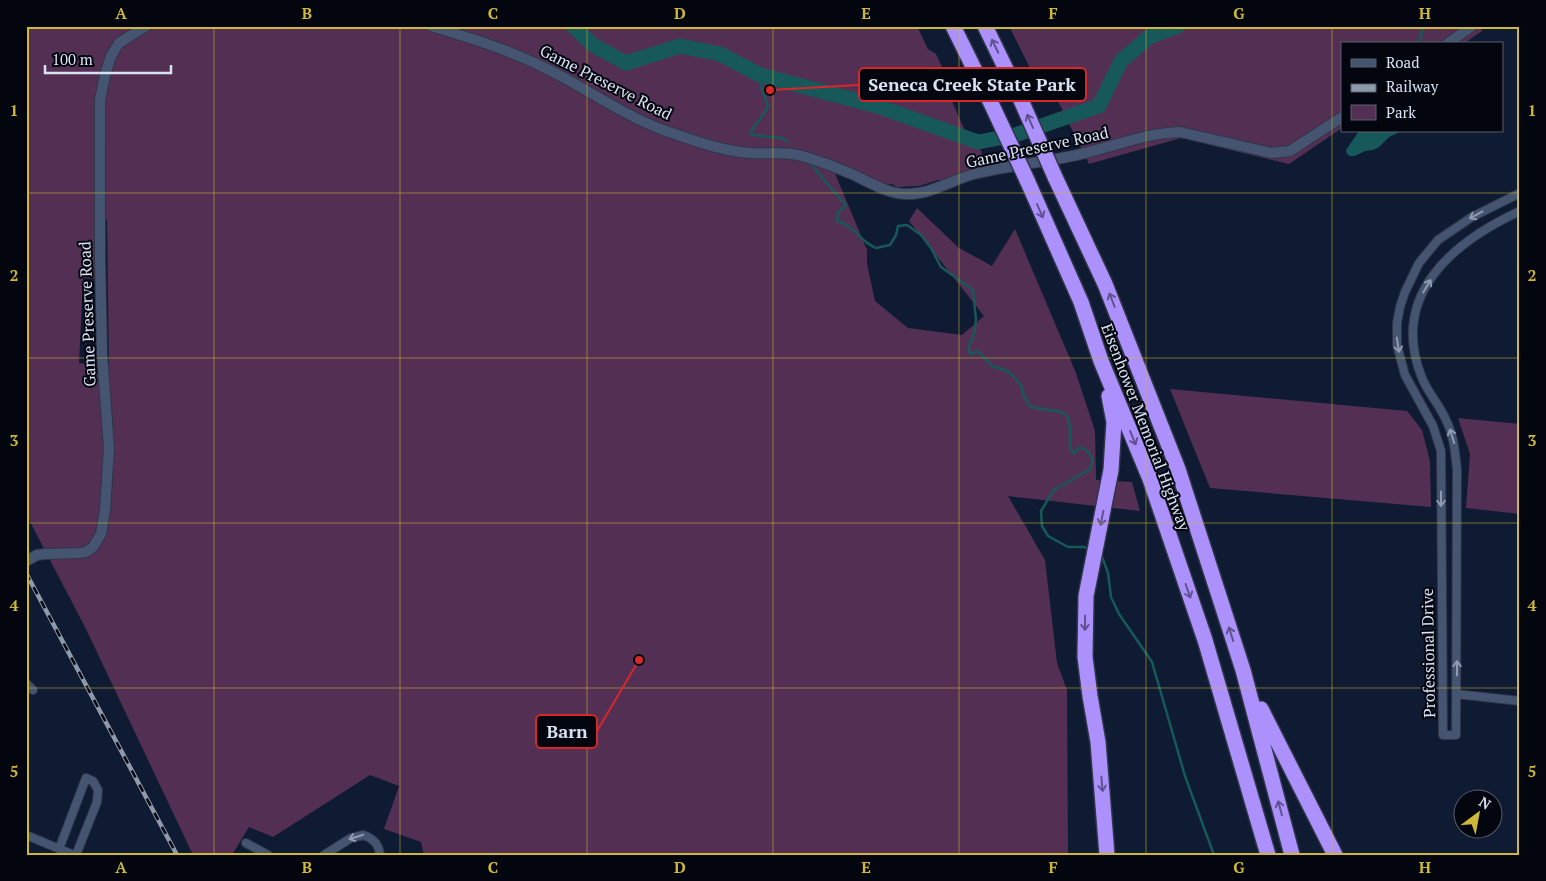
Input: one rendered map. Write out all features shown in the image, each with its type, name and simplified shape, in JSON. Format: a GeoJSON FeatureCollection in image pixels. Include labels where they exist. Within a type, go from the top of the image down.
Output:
{"type":"FeatureCollection","features":[{"type":"Feature","properties":{"kind":"highway","name":"Eisenhower Memorial Highway"},"geometry":{"type":"LineString","coordinates":[[953,26],[1027,180],[1081,302],[1102,360],[1150,479],[1206,640],[1268,855]]}},
{"type":"Feature","properties":{"kind":"highway"},"geometry":{"type":"LineString","coordinates":[[985,26],[1105,284],[1178,469],[1243,670],[1292,855]]}},
{"type":"Feature","properties":{"kind":"highway"},"geometry":{"type":"LineString","coordinates":[[1102,360],[1114,422],[1111,470],[1086,596],[1085,657],[1098,742],[1108,855]]}},
{"type":"Feature","properties":{"kind":"highway"},"geometry":{"type":"LineString","coordinates":[[1243,670],[1268,725],[1334,855]]}},
{"type":"Feature","properties":{"kind":"street","name":"Game Preserve Road"},"geometry":{"type":"LineString","coordinates":[[26,561],[45,554],[79,554],[86,552],[93,547],[101,534],[110,448],[102,354],[100,100],[104,75],[119,42],[146,26]]}},
{"type":"Feature","properties":{"kind":"street","name":"Game Preserve Road"},"geometry":{"type":"LineString","coordinates":[[430,26],[522,56],[617,108],[663,130],[710,146],[749,153],[784,153],[803,156],[836,167],[888,191],[905,194],[924,192],[972,174],[1073,156],[1170,132],[1180,132],[1271,153],[1290,151],[1341,118]]}},
{"type":"Feature","properties":{"kind":"street"},"geometry":{"type":"LineString","coordinates":[[1450,42],[1472,26]]}},
{"type":"Feature","properties":{"kind":"street","name":"Professional Drive"},"geometry":{"type":"LineString","coordinates":[[1520,193],[1472,217],[1438,240],[1419,262],[1408,284],[1396,324],[1397,345],[1405,375],[1433,426],[1441,451],[1443,735],[1456,735],[1457,479],[1454,440],[1445,417],[1426,388],[1417,361],[1412,334],[1414,317],[1423,289],[1440,265],[1465,243],[1504,218],[1520,211]]}},
{"type":"Feature","properties":{"kind":"street"},"geometry":{"type":"LineString","coordinates":[[26,683],[33,690]]}},
{"type":"Feature","properties":{"kind":"street"},"geometry":{"type":"LineString","coordinates":[[1456,694],[1520,701]]}},
{"type":"Feature","properties":{"kind":"street"},"geometry":{"type":"LineString","coordinates":[[26,835],[59,849],[75,855],[97,802],[98,790],[93,781],[86,778],[59,849]]}},
{"type":"Feature","properties":{"kind":"street"},"geometry":{"type":"LineString","coordinates":[[324,855],[351,838],[363,835],[374,841],[380,855]]}},
{"type":"Feature","properties":{"kind":"street"},"geometry":{"type":"LineString","coordinates":[[249,855],[250,845],[268,855]]}},
{"type":"Feature","properties":{"kind":"green space"},"geometry":{"type":"Polygon","coordinates":[[[26,26],[917,26],[928,49],[936,54],[947,78],[951,99],[968,138],[978,142],[986,166],[948,180],[938,180],[919,186],[897,187],[892,184],[882,185],[831,164],[867,250],[867,264],[875,301],[908,328],[962,335],[984,316],[909,221],[917,208],[959,248],[992,266],[1015,229],[1076,373],[1095,431],[1096,480],[1132,482],[1140,511],[1008,496],[1045,560],[1057,663],[1067,690],[1068,855],[424,855],[421,842],[384,829],[399,786],[370,775],[273,837],[249,827],[232,855],[193,855],[86,629],[26,514],[26,26]],[[99,215],[98,279],[83,278],[79,363],[109,366],[107,220],[99,215]]]}},
{"type":"Feature","properties":{"kind":"green space"},"geometry":{"type":"Polygon","coordinates":[[[1009,26],[1480,26],[1482,31],[1466,42],[1341,42],[1341,129],[1289,164],[1181,138],[1089,164],[1054,93],[1046,100],[1009,26]]]}},
{"type":"Feature","properties":{"kind":"green space"},"geometry":{"type":"Polygon","coordinates":[[[1170,389],[1407,411],[1422,430],[1430,461],[1431,507],[1210,488],[1170,389]]]}},
{"type":"Feature","properties":{"kind":"green space"},"geometry":{"type":"Polygon","coordinates":[[[1458,418],[1520,424],[1520,514],[1466,508],[1470,454],[1458,418]]]}},
{"type":"Feature","properties":{"kind":"shaded area"},"geometry":{"type":"Polygon","coordinates":[[[1358,132],[1400,132],[1389,137],[1373,150],[1350,156],[1346,150],[1358,132]]]}},
{"type":"Feature","properties":{"kind":"waterway"},"geometry":{"type":"LineString","coordinates":[[573,26],[593,45],[626,63],[680,46],[720,54],[760,75],[877,106],[978,142],[1015,135],[1099,106],[1121,61],[1149,37],[1178,26]]}},
{"type":"Feature","properties":{"kind":"waterway"},"geometry":{"type":"LineString","coordinates":[[1418,42],[1423,26]]}},
{"type":"Feature","properties":{"kind":"waterway"},"geometry":{"type":"LineString","coordinates":[[760,75],[762,90],[768,106],[751,132],[752,135],[782,138],[788,142]]}},
{"type":"Feature","properties":{"kind":"waterway"},"geometry":{"type":"LineString","coordinates":[[811,164],[846,204],[838,212],[837,221],[848,227],[869,244],[876,248],[890,245],[896,235],[898,226],[907,225],[921,235],[931,248],[941,267],[973,290],[976,320],[974,333],[968,349],[971,354],[978,351],[992,366],[1008,371],[1021,385],[1024,397],[1031,407],[1061,412],[1068,417],[1070,449],[1074,453],[1081,447],[1093,459],[1090,469],[1054,490],[1041,511],[1042,526],[1048,536],[1068,547],[1084,547],[1090,550]]}},
{"type":"Feature","properties":{"kind":"waterway"},"geometry":{"type":"LineString","coordinates":[[1099,553],[1108,573],[1111,597],[1119,614],[1152,662],[1185,776],[1214,855]]}},
{"type":"Feature","properties":{"kind":"railway"},"geometry":{"type":"LineString","coordinates":[[26,573],[177,855]]}},
{"type":"Feature","properties":{"kind":"place","name":"Seneca Creek State Park"},"geometry":{"type":"Point","coordinates":[770,90]}},
{"type":"Feature","properties":{"kind":"place","name":"Barn"},"geometry":{"type":"Point","coordinates":[639,660]}}]}
